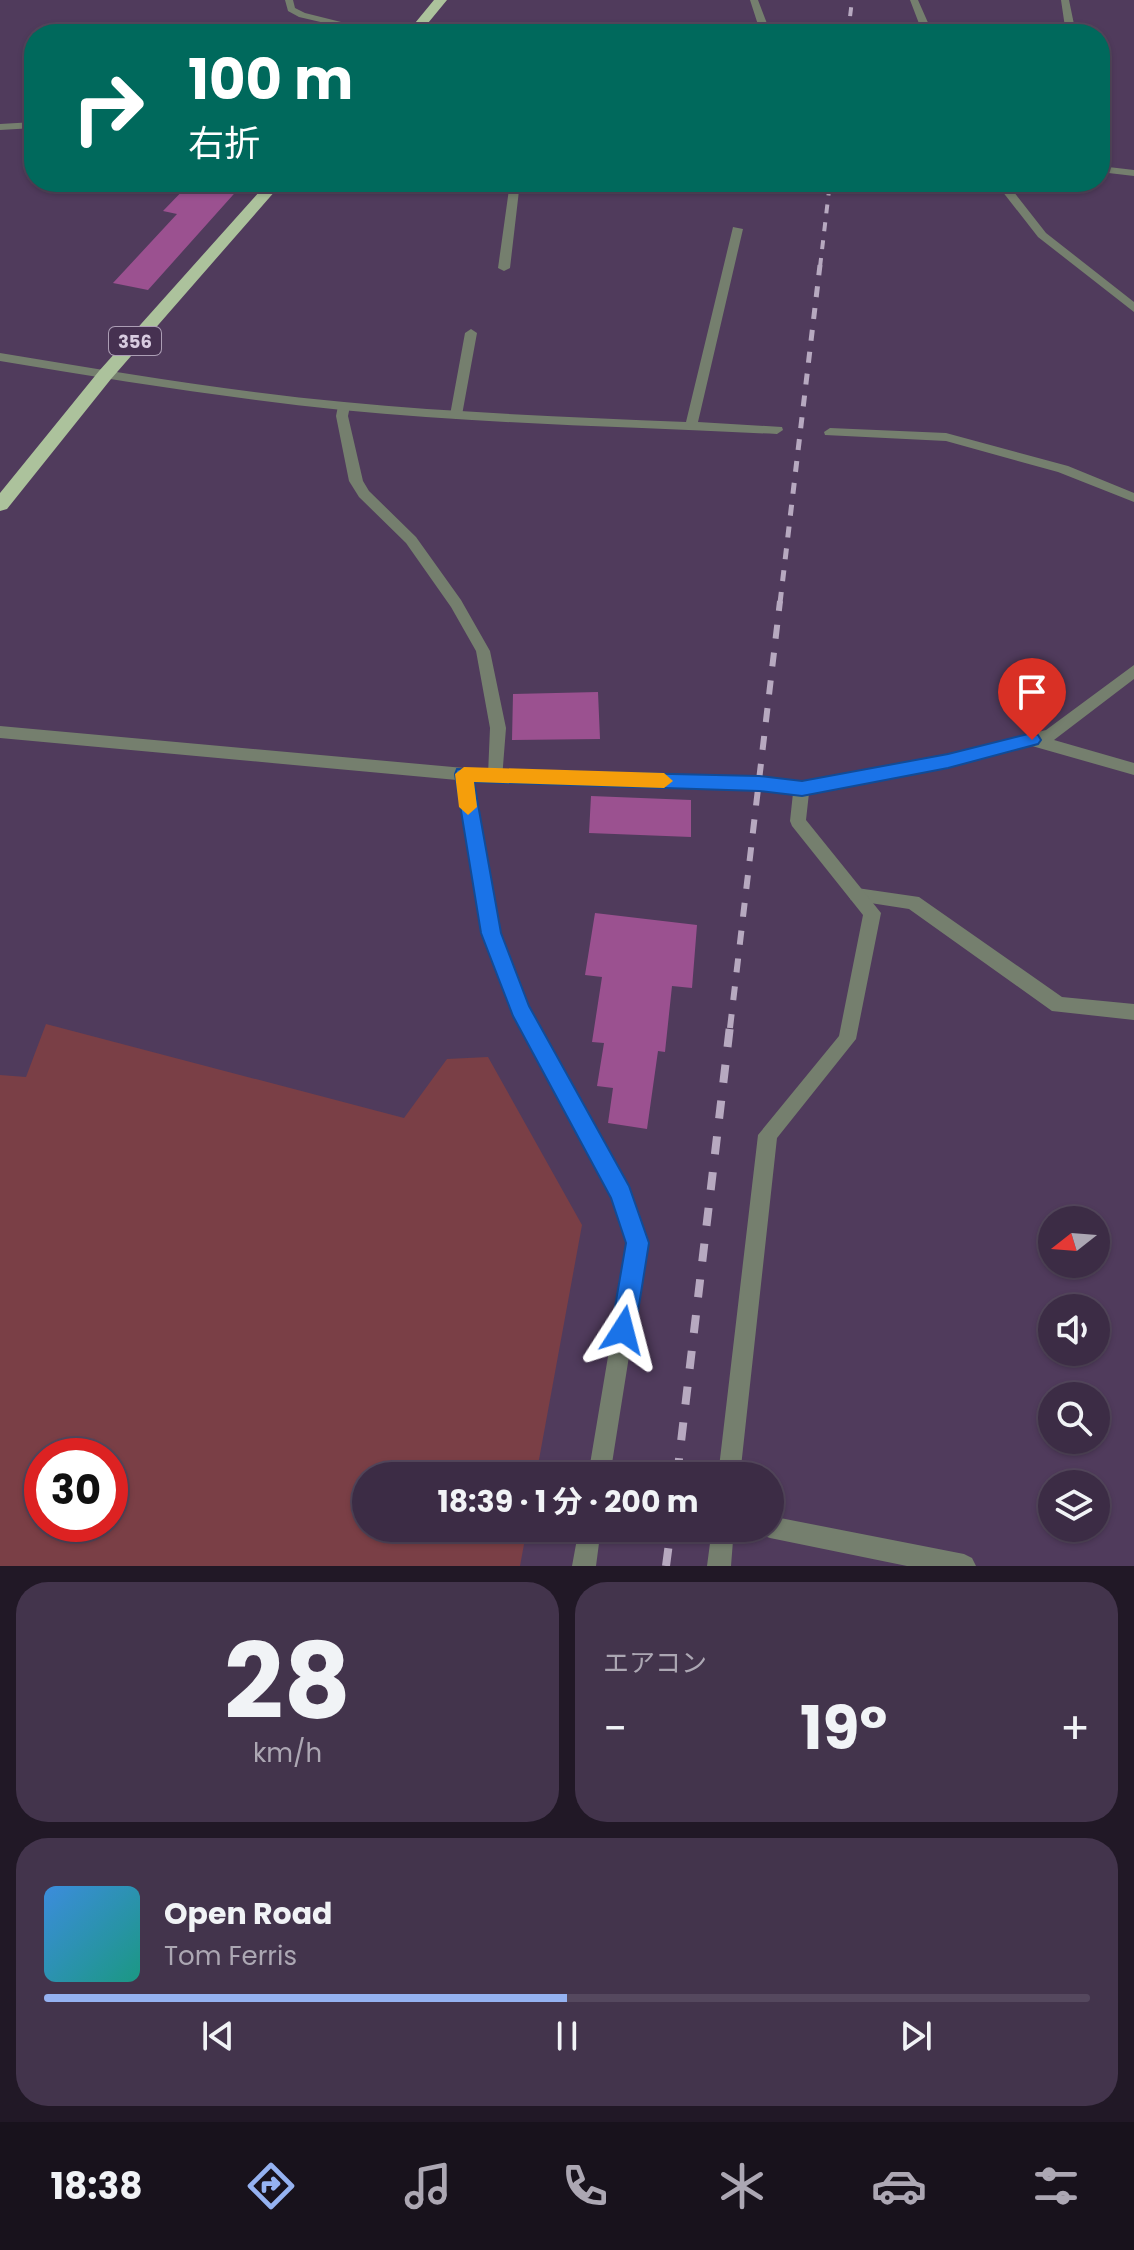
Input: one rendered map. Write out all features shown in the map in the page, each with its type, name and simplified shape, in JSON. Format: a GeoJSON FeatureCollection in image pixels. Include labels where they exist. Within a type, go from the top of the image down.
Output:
{"type":"FeatureCollection","features":[{"type":"Feature","properties":{"kind":"highway"},"geometry":{"type":"LineString","coordinates":[[421,24],[441,0]]}},
{"type":"Feature","properties":{"kind":"highway","name":"356"},"geometry":{"type":"LineString","coordinates":[[0,505],[105,375],[267,192]]}},
{"type":"Feature","properties":{"kind":"street"},"geometry":{"type":"LineString","coordinates":[[289,0],[291,9],[302,15],[341,24]]}},
{"type":"Feature","properties":{"kind":"street"},"geometry":{"type":"LineString","coordinates":[[754,0],[762,24]]}},
{"type":"Feature","properties":{"kind":"street"},"geometry":{"type":"LineString","coordinates":[[914,0],[924,24]]}},
{"type":"Feature","properties":{"kind":"street"},"geometry":{"type":"LineString","coordinates":[[1065,0],[1069,24]]}},
{"type":"Feature","properties":{"kind":"street"},"geometry":{"type":"LineString","coordinates":[[0,127],[24,126]]}},
{"type":"Feature","properties":{"kind":"street"},"geometry":{"type":"LineString","coordinates":[[1110,170],[1134,173]]}},
{"type":"Feature","properties":{"kind":"street"},"geometry":{"type":"LineString","coordinates":[[504,268],[514,192]]}},
{"type":"Feature","properties":{"kind":"street"},"geometry":{"type":"LineString","coordinates":[[1008,192],[1042,235],[1134,308]]}},
{"type":"Feature","properties":{"kind":"street"},"geometry":{"type":"LineString","coordinates":[[691,426],[737,229]]}},
{"type":"Feature","properties":{"kind":"street"},"geometry":{"type":"LineString","coordinates":[[456,415],[471,333]]}},
{"type":"Feature","properties":{"kind":"street"},"geometry":{"type":"LineString","coordinates":[[0,357],[209,391],[344,406],[456,415],[777,430]]}},
{"type":"Feature","properties":{"kind":"street"},"geometry":{"type":"LineString","coordinates":[[344,406],[342,416],[356,481],[364,494],[411,540],[456,604],[483,651],[498,728],[496,775]]}},
{"type":"Feature","properties":{"kind":"street"},"geometry":{"type":"LineString","coordinates":[[830,432],[946,437],[1063,469],[1134,498]]}},
{"type":"Feature","properties":{"kind":"street"},"geometry":{"type":"LineString","coordinates":[[0,732],[464,774],[759,783],[802,788],[948,761],[1051,735],[1134,671]]}},
{"type":"Feature","properties":{"kind":"street"},"geometry":{"type":"LineString","coordinates":[[1032,740],[1134,769]]}},
{"type":"Feature","properties":{"kind":"street"},"geometry":{"type":"LineString","coordinates":[[464,774],[491,933],[520,1010],[621,1193],[637,1243],[601,1462]]}},
{"type":"Feature","properties":{"kind":"street"},"geometry":{"type":"LineString","coordinates":[[731,1462],[768,1135],[847,1039],[872,913],[798,821],[802,788]]}},
{"type":"Feature","properties":{"kind":"street"},"geometry":{"type":"LineString","coordinates":[[857,895],[913,902],[1058,1005],[1134,1012]]}},
{"type":"Feature","properties":{"kind":"street"},"geometry":{"type":"LineString","coordinates":[[784,1530],[964,1566]]}},
{"type":"Feature","properties":{"kind":"street"},"geometry":{"type":"LineString","coordinates":[[584,1566],[588,1542]]}},
{"type":"Feature","properties":{"kind":"street"},"geometry":{"type":"LineString","coordinates":[[719,1566],[722,1542]]}},
{"type":"Feature","properties":{"kind":"shaded area"},"geometry":{"type":"Polygon","coordinates":[[[46,1024],[404,1118],[447,1059],[488,1057],[582,1225],[539,1462],[352,1462],[352,1542],[524,1542],[520,1566],[0,1566],[0,1075],[26,1077],[46,1024]]]}},
{"type":"Feature","properties":{"kind":"building"},"geometry":{"type":"Polygon","coordinates":[[[181,192],[236,192],[148,290],[113,283],[177,214],[163,211],[181,192]]]}},
{"type":"Feature","properties":{"kind":"building"},"geometry":{"type":"Polygon","coordinates":[[[598,692],[600,739],[512,740],[513,694],[598,692]]]}},
{"type":"Feature","properties":{"kind":"building"},"geometry":{"type":"Polygon","coordinates":[[[591,796],[691,800],[691,837],[589,833],[591,796]]]}},
{"type":"Feature","properties":{"kind":"building"},"geometry":{"type":"Polygon","coordinates":[[[595,913],[697,925],[692,988],[672,986],[665,1052],[658,1051],[647,1129],[608,1123],[613,1088],[597,1086],[604,1043],[592,1042],[602,977],[585,975],[595,913]]]}},
{"type":"Feature","properties":{"kind":"railway"},"geometry":{"type":"LineString","coordinates":[[849,24],[852,0]]}},
{"type":"Feature","properties":{"kind":"railway"},"geometry":{"type":"LineString","coordinates":[[820,267],[829,192]]}},
{"type":"Feature","properties":{"kind":"railway"},"geometry":{"type":"LineString","coordinates":[[780,603],[820,265]]}},
{"type":"Feature","properties":{"kind":"railway"},"geometry":{"type":"LineString","coordinates":[[730,1028],[780,601]]}},
{"type":"Feature","properties":{"kind":"railway"},"geometry":{"type":"LineString","coordinates":[[679,1462],[730,1026]]}},
{"type":"Feature","properties":{"kind":"railway"},"geometry":{"type":"LineString","coordinates":[[666,1566],[669,1542]]}},
{"type":"Feature","properties":{"kind":"slow traffic"},"geometry":{"type":"LineString","coordinates":[[468,807],[464,774],[664,781]]}},
{"type":"Feature","properties":{"kind":"route"},"geometry":{"type":"LineString","coordinates":[[623,1330],[637,1243],[621,1193],[520,1010],[491,933],[464,774],[759,783],[802,788],[948,761],[1032,740]]}}]}
